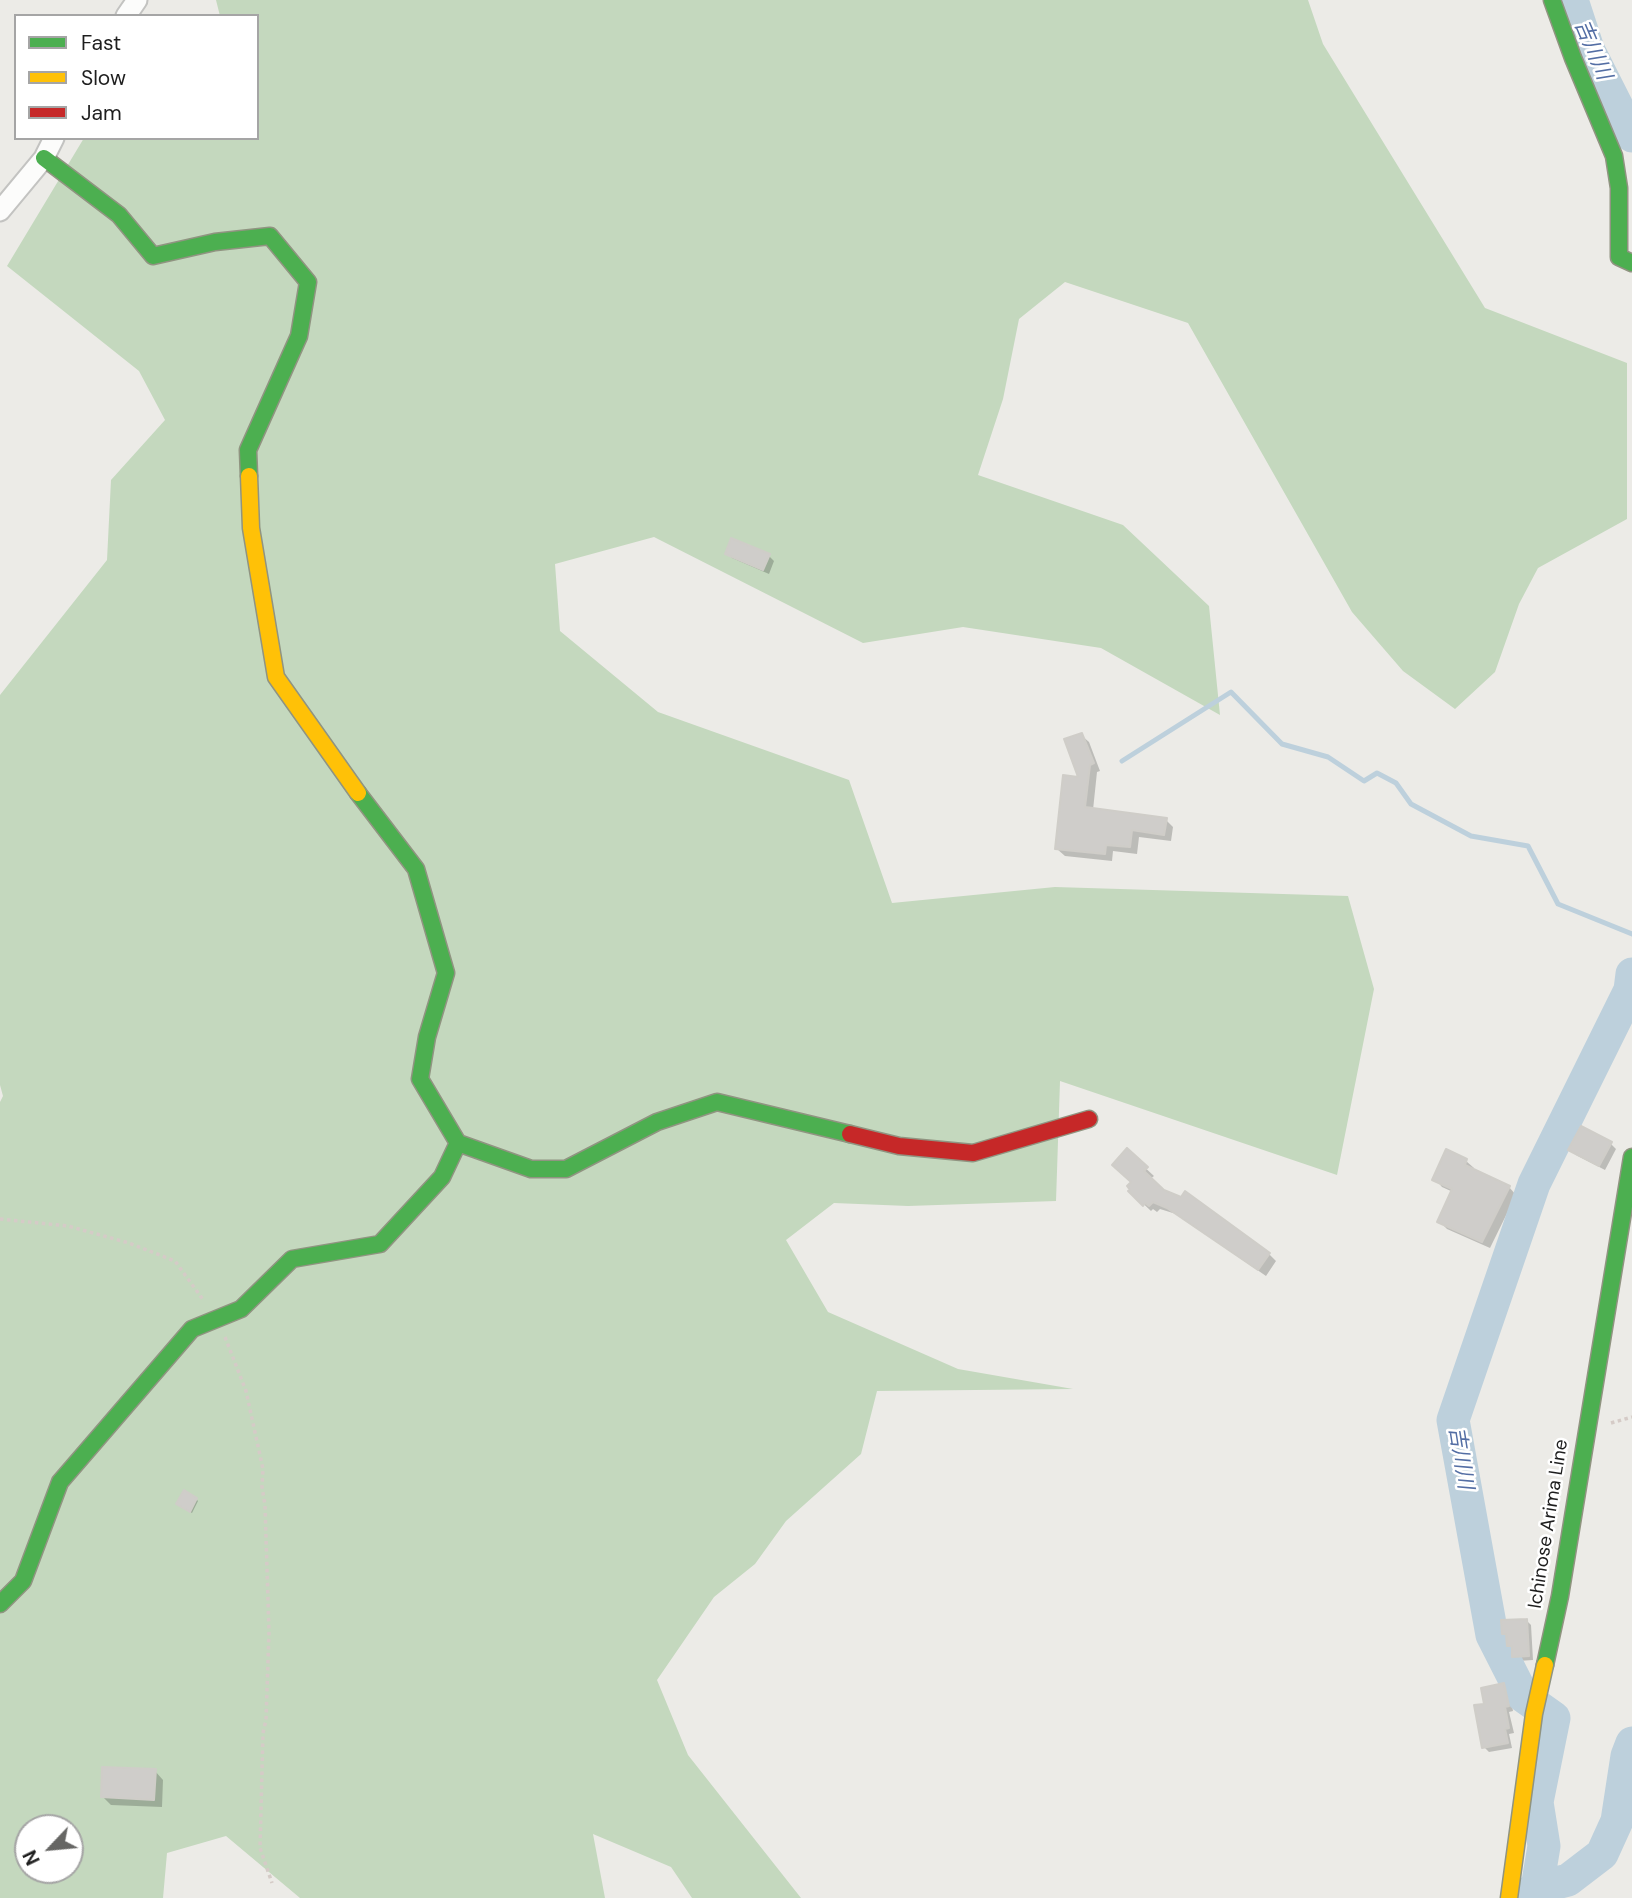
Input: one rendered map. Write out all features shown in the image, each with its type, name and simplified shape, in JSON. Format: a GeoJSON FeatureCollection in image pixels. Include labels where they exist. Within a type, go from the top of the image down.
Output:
{"type":"FeatureCollection","features":[{"type":"Feature","properties":{"kind":"street"},"geometry":{"type":"LineString","coordinates":[[1552,0],[1614,156],[1619,188],[1619,257],[1632,263]]}},
{"type":"Feature","properties":{"kind":"street"},"geometry":{"type":"LineString","coordinates":[[0,211],[44,158],[53,140]]}},
{"type":"Feature","properties":{"kind":"street"},"geometry":{"type":"LineString","coordinates":[[44,158],[119,215],[153,256],[215,242],[270,236],[308,282],[299,336],[248,450],[251,528],[276,677],[351,784],[416,869],[446,973],[427,1037],[420,1079],[458,1143],[531,1169],[566,1169],[657,1122],[717,1102],[899,1146],[973,1153],[1088,1119]]}},
{"type":"Feature","properties":{"kind":"street"},"geometry":{"type":"LineString","coordinates":[[0,1604],[23,1581],[60,1482],[192,1329],[241,1309],[292,1259],[380,1244],[442,1177],[458,1143]]}},
{"type":"Feature","properties":{"kind":"street","name":"Ichinose Arima Line"},"geometry":{"type":"LineString","coordinates":[[1509,1894],[1534,1714],[1560,1596],[1632,1157]]}},
{"type":"Feature","properties":{"kind":"path"},"geometry":{"type":"LineString","coordinates":[[0,1219],[68,1226],[129,1243],[175,1261],[217,1320],[246,1391],[263,1469],[270,1632],[263,1733],[260,1848],[272,1883]]}},
{"type":"Feature","properties":{"kind":"green space"},"geometry":{"type":"Polygon","coordinates":[[[216,0],[1308,0],[1323,44],[1485,308],[1627,363],[1627,519],[1538,568],[1519,604],[1495,672],[1455,709],[1403,671],[1352,612],[1188,323],[1065,282],[1019,319],[1003,399],[978,475],[1123,525],[1209,606],[1220,715],[1101,648],[963,627],[863,643],[654,537],[555,564],[560,631],[658,712],[849,780],[892,903],[1055,887],[1348,896],[1374,989],[1337,1175],[1060,1081],[1056,1201],[908,1206],[834,1203],[786,1240],[828,1312],[958,1369],[1073,1389],[877,1391],[861,1454],[786,1521],[755,1564],[714,1597],[657,1680],[688,1755],[801,1898],[692,1898],[671,1867],[593,1834],[605,1898],[300,1898],[226,1836],[167,1853],[163,1898],[0,1898],[0,1102],[3,1096],[0,1085],[0,695],[107,560],[111,480],[165,420],[139,371],[7,266],[83,140],[259,140],[259,14],[220,14],[216,0]]]}},
{"type":"Feature","properties":{"kind":"building"},"geometry":{"type":"Polygon","coordinates":[[[731,538],[770,554],[763,570],[725,554],[731,538]]]}},
{"type":"Feature","properties":{"kind":"building"},"geometry":{"type":"Polygon","coordinates":[[[1082,733],[1094,763],[1090,765],[1085,807],[1167,818],[1164,835],[1132,830],[1130,847],[1106,845],[1105,854],[1055,849],[1063,775],[1078,777],[1064,739],[1082,733]]]}},
{"type":"Feature","properties":{"kind":"building"},"geometry":{"type":"Polygon","coordinates":[[[1581,1126],[1612,1142],[1599,1166],[1568,1150],[1581,1126]]]}},
{"type":"Feature","properties":{"kind":"building"},"geometry":{"type":"Polygon","coordinates":[[[1127,1148],[1148,1167],[1144,1171],[1164,1190],[1181,1197],[1185,1191],[1270,1253],[1258,1270],[1167,1208],[1153,1202],[1149,1206],[1145,1203],[1143,1206],[1128,1191],[1130,1190],[1127,1186],[1131,1182],[1112,1165],[1127,1148]]]}},
{"type":"Feature","properties":{"kind":"building"},"geometry":{"type":"Polygon","coordinates":[[[1446,1149],[1467,1159],[1465,1165],[1510,1186],[1482,1242],[1437,1222],[1452,1189],[1432,1180],[1446,1149]]]}},
{"type":"Feature","properties":{"kind":"building"},"geometry":{"type":"Polygon","coordinates":[[[184,1490],[197,1498],[190,1512],[176,1504],[184,1490]]]}},
{"type":"Feature","properties":{"kind":"building"},"geometry":{"type":"Polygon","coordinates":[[[1527,1619],[1529,1656],[1512,1657],[1512,1646],[1507,1646],[1506,1634],[1502,1634],[1501,1620],[1527,1619]]]}},
{"type":"Feature","properties":{"kind":"building"},"geometry":{"type":"Polygon","coordinates":[[[1504,1683],[1509,1706],[1505,1707],[1509,1728],[1505,1729],[1508,1743],[1482,1748],[1474,1705],[1484,1704],[1481,1688],[1504,1683]]]}},
{"type":"Feature","properties":{"kind":"building"},"geometry":{"type":"Polygon","coordinates":[[[102,1767],[156,1769],[154,1800],[101,1797],[102,1767]]]}},
{"type":"Feature","properties":{"kind":"waterway","name":"吉川川"},"geometry":{"type":"LineString","coordinates":[[1572,0],[1588,49],[1632,136]]}},
{"type":"Feature","properties":{"kind":"waterway"},"geometry":{"type":"LineString","coordinates":[[1122,761],[1231,692],[1282,744],[1328,757],[1364,781],[1377,773],[1396,783],[1411,804],[1471,836],[1528,846],[1558,904],[1632,934]]}},
{"type":"Feature","properties":{"kind":"waterway","name":"吉川川"},"geometry":{"type":"LineString","coordinates":[[1519,1898],[1537,1888],[1544,1846],[1537,1802],[1554,1718],[1523,1696],[1492,1635],[1453,1420],[1534,1184],[1630,990],[1632,974]]}},
{"type":"Feature","properties":{"kind":"waterway"},"geometry":{"type":"LineString","coordinates":[[1537,1888],[1568,1880],[1602,1854],[1617,1821],[1627,1756],[1632,1743]]}},
{"type":"Feature","properties":{"kind":"traffic: fast"},"geometry":{"type":"LineString","coordinates":[[1552,0],[1614,156],[1619,188],[1619,257],[1632,263]]}},
{"type":"Feature","properties":{"kind":"traffic: fast"},"geometry":{"type":"LineString","coordinates":[[44,158],[119,215],[153,256],[215,242],[270,236],[308,282],[299,336],[248,450],[249,476]]}},
{"type":"Feature","properties":{"kind":"traffic: fast"},"geometry":{"type":"LineString","coordinates":[[358,793],[416,869],[446,973],[427,1037],[420,1079],[458,1143],[531,1169],[566,1169],[657,1122],[717,1102],[850,1134]]}},
{"type":"Feature","properties":{"kind":"traffic: fast"},"geometry":{"type":"LineString","coordinates":[[0,1604],[23,1581],[60,1482],[192,1329],[241,1309],[292,1259],[380,1244],[442,1177],[458,1143]]}},
{"type":"Feature","properties":{"kind":"traffic: fast"},"geometry":{"type":"LineString","coordinates":[[1545,1665],[1560,1596],[1632,1157]]}},
{"type":"Feature","properties":{"kind":"traffic: slow"},"geometry":{"type":"LineString","coordinates":[[249,476],[251,528],[276,677],[358,793]]}},
{"type":"Feature","properties":{"kind":"traffic: slow"},"geometry":{"type":"LineString","coordinates":[[1509,1898],[1534,1714],[1545,1665]]}},
{"type":"Feature","properties":{"kind":"traffic: jam"},"geometry":{"type":"LineString","coordinates":[[850,1134],[899,1146],[973,1153],[1089,1119]]}}]}
